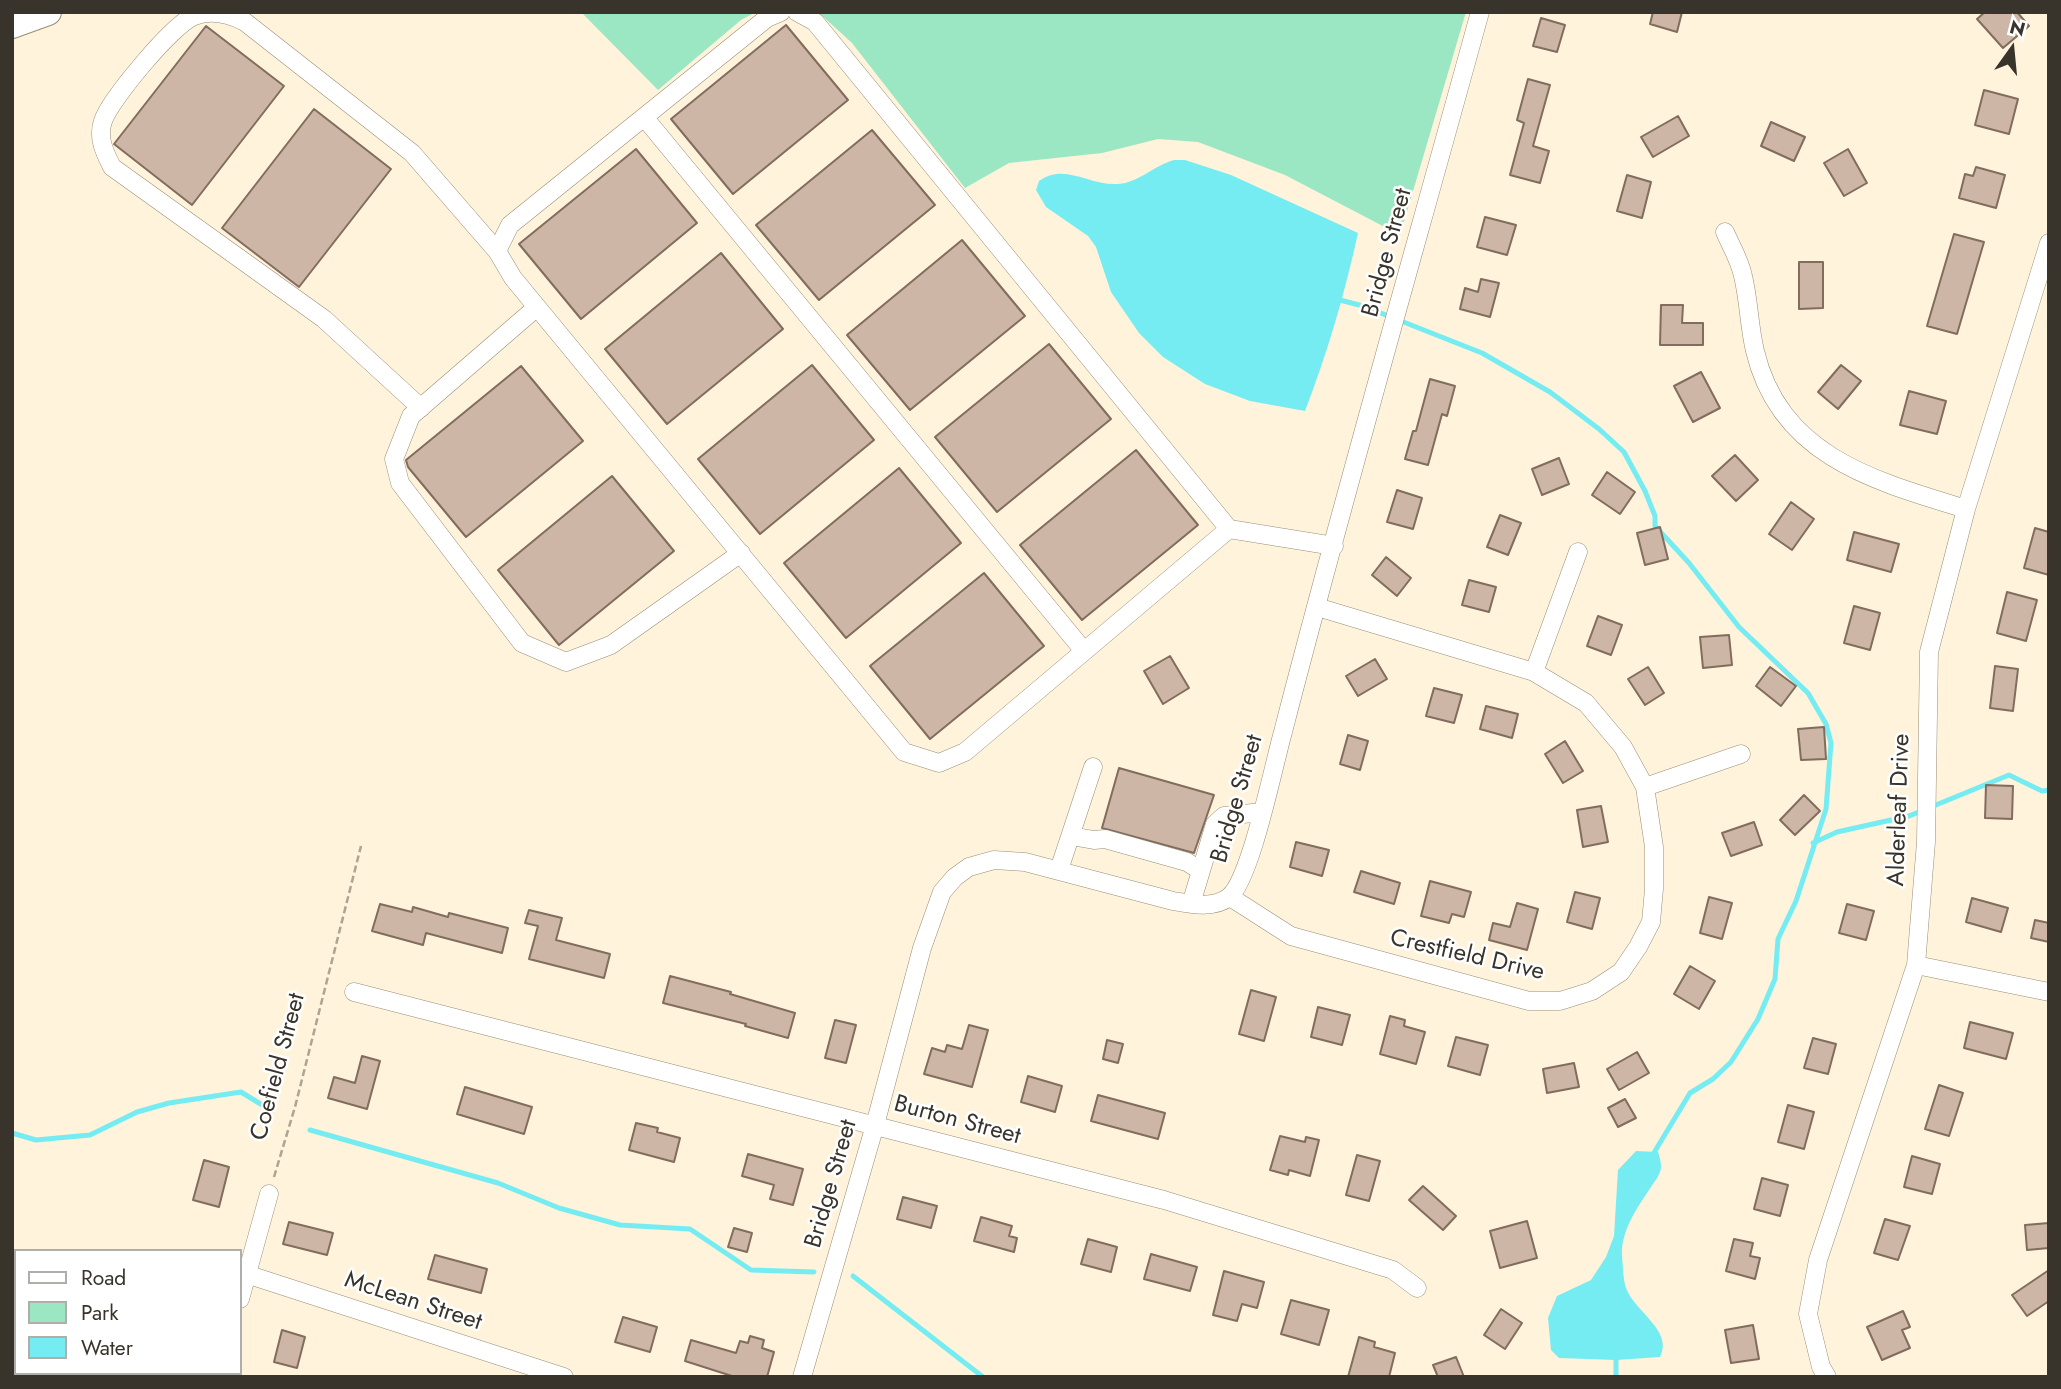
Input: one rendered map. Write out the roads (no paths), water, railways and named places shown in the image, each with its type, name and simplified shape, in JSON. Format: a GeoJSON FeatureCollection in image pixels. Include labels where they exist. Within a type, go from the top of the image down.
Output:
{"type":"FeatureCollection","features":[{"type":"Feature","properties":{"kind":"street"},"geometry":{"type":"LineString","coordinates":[[421,408],[324,319],[112,167],[102,146],[103,121],[157,47],[192,16],[209,12],[228,14],[245,22],[412,153],[497,251],[513,278],[904,752],[939,763],[965,752],[1229,529]]}},
{"type":"Feature","properties":{"kind":"street"},"geometry":{"type":"LineString","coordinates":[[497,251],[510,225],[767,18],[781,12]]}},
{"type":"Feature","properties":{"kind":"street"},"geometry":{"type":"LineString","coordinates":[[797,12],[815,22],[1229,529],[1334,546]]}},
{"type":"Feature","properties":{"kind":"street","name":"Bridge Street"},"geometry":{"type":"LineString","coordinates":[[802,1377],[875,1125],[922,948],[942,892],[955,877],[969,867],[994,860],[1025,862],[1191,904],[1220,901],[1230,897],[1246,868],[1480,12]]}},
{"type":"Feature","properties":{"kind":"street"},"geometry":{"type":"LineString","coordinates":[[643,117],[1084,651]]}},
{"type":"Feature","properties":{"kind":"street"},"geometry":{"type":"LineString","coordinates":[[1725,232],[1743,275],[1750,327],[1762,373],[1774,402],[1795,428],[1825,454],[1860,473],[1888,485],[1966,509]]}},
{"type":"Feature","properties":{"kind":"street","name":"Alderleaf Drive"},"geometry":{"type":"LineString","coordinates":[[1827,1377],[1821,1367],[1808,1314],[1818,1260],[1916,965],[1926,842],[1929,652],[1966,509],[2049,243]]}},
{"type":"Feature","properties":{"kind":"street"},"geometry":{"type":"LineString","coordinates":[[537,307],[411,416],[394,458],[400,483],[522,643],[566,662],[611,645],[741,553]]}},
{"type":"Feature","properties":{"kind":"street"},"geometry":{"type":"LineString","coordinates":[[1534,672],[1578,552]]}},
{"type":"Feature","properties":{"kind":"street","name":"Crestfield Drive"},"geometry":{"type":"LineString","coordinates":[[1230,897],[1291,936],[1529,1001],[1560,1001],[1592,991],[1621,972],[1651,922],[1654,847],[1645,787],[1623,747],[1586,703],[1534,672],[1317,607]]}},
{"type":"Feature","properties":{"kind":"street"},"geometry":{"type":"LineString","coordinates":[[1645,787],[1741,754]]}},
{"type":"Feature","properties":{"kind":"street"},"geometry":{"type":"LineString","coordinates":[[1059,870],[1093,767]]}},
{"type":"Feature","properties":{"kind":"street"},"geometry":{"type":"LineString","coordinates":[[1191,904],[1215,824],[1224,816],[1262,812]]}},
{"type":"Feature","properties":{"kind":"street"},"geometry":{"type":"LineString","coordinates":[[1071,836],[1105,839],[1187,862],[1201,871]]}},
{"type":"Feature","properties":{"kind":"street"},"geometry":{"type":"LineString","coordinates":[[1916,965],[2049,992]]}},
{"type":"Feature","properties":{"kind":"street","name":"Burton Street"},"geometry":{"type":"LineString","coordinates":[[354,992],[1190,1208],[1393,1270],[1417,1289]]}},
{"type":"Feature","properties":{"kind":"street"},"geometry":{"type":"LineString","coordinates":[[242,1291],[269,1194]]}},
{"type":"Feature","properties":{"kind":"street","name":"McLean Street"},"geometry":{"type":"LineString","coordinates":[[246,1274],[564,1377]]}},
{"type":"Feature","properties":{"kind":"water"},"geometry":{"type":"Polygon","coordinates":[[[1174,160],[1185,160],[1231,175],[1358,233],[1335,323],[1305,411],[1250,401],[1205,384],[1163,357],[1139,333],[1111,292],[1096,247],[1088,236],[1046,207],[1036,190],[1039,181],[1058,174],[1108,184],[1125,183],[1174,160]]]}},
{"type":"Feature","properties":{"kind":"water"},"geometry":{"type":"Polygon","coordinates":[[[1636,1151],[1658,1152],[1661,1168],[1627,1228],[1622,1246],[1624,1277],[1630,1297],[1662,1338],[1660,1357],[1616,1360],[1559,1358],[1551,1350],[1548,1318],[1557,1296],[1591,1280],[1606,1257],[1614,1236],[1618,1170],[1636,1151]]]}},
{"type":"Feature","properties":{"kind":"waterway"},"geometry":{"type":"LineString","coordinates":[[1336,299],[1363,306],[1482,353],[1550,392],[1599,429],[1624,452],[1645,491],[1655,516],[1655,526],[1689,563],[1739,627],[1808,693],[1826,724],[1831,743],[1826,809],[1796,901],[1778,939],[1775,979],[1758,1019],[1731,1062],[1713,1079],[1690,1093],[1652,1156]]}},
{"type":"Feature","properties":{"kind":"waterway"},"geometry":{"type":"LineString","coordinates":[[1813,843],[1837,832],[1909,816],[2009,775],[2042,791],[2049,790]]}},
{"type":"Feature","properties":{"kind":"waterway"},"geometry":{"type":"LineString","coordinates":[[12,1133],[36,1140],[90,1135],[137,1112],[169,1103],[241,1092],[272,1111]]}},
{"type":"Feature","properties":{"kind":"waterway"},"geometry":{"type":"LineString","coordinates":[[310,1130],[498,1183],[559,1208],[620,1225],[690,1229],[751,1270],[814,1272]]}},
{"type":"Feature","properties":{"kind":"waterway"},"geometry":{"type":"LineString","coordinates":[[853,1276],[983,1377]]}},
{"type":"Feature","properties":{"kind":"waterway"},"geometry":{"type":"LineString","coordinates":[[1616,1377],[1618,1356]]}}]}
